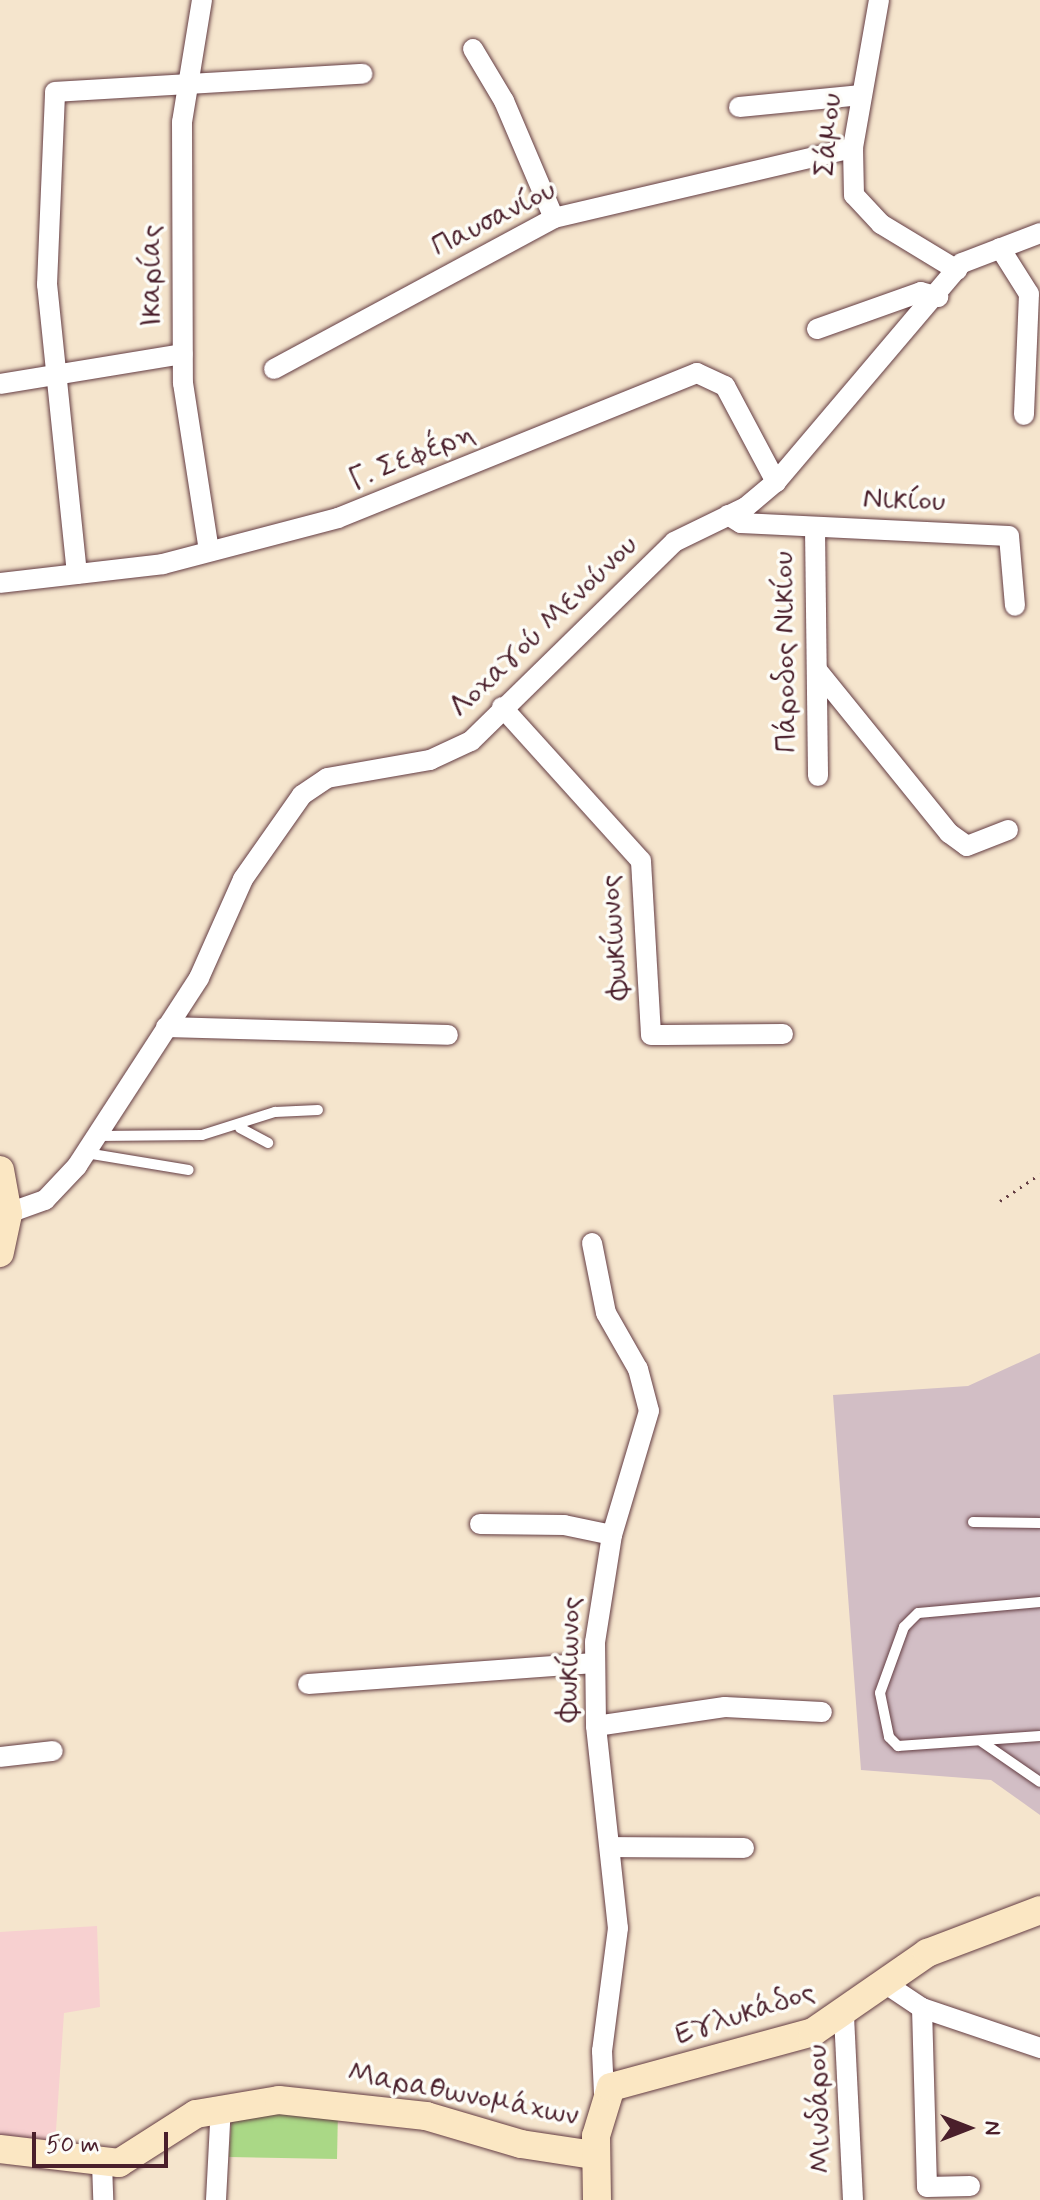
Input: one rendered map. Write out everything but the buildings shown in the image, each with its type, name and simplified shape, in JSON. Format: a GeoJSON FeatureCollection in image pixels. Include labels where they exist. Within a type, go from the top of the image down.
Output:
{"type":"FeatureCollection","features":[{"type":"Feature","properties":{"kind":"main road"},"geometry":{"type":"LineString","coordinates":[[0,1170],[4,1215],[0,1253]]}},
{"type":"Feature","properties":{"kind":"main road","name":"Εγλυκάδος"},"geometry":{"type":"LineString","coordinates":[[604,2093],[799,2038],[844,2016],[883,1982],[931,1950],[1040,1910]]}},
{"type":"Feature","properties":{"kind":"main road"},"geometry":{"type":"LineString","coordinates":[[597,2200],[594,2155],[604,2093]]}},
{"type":"Feature","properties":{"kind":"main road","name":"Μαραθωνομάχων"},"geometry":{"type":"LineString","coordinates":[[0,2149],[102,2163],[129,2160],[179,2123],[221,2106],[279,2100],[359,2106],[594,2155]]}},
{"type":"Feature","properties":{"kind":"street","name":"Ικαρίας"},"geometry":{"type":"LineString","coordinates":[[202,0],[186,86],[183,354],[209,551]]}},
{"type":"Feature","properties":{"kind":"street","name":"Σάμου"},"geometry":{"type":"LineString","coordinates":[[879,0],[853,148],[860,207],[957,270]]}},
{"type":"Feature","properties":{"kind":"street"},"geometry":{"type":"LineString","coordinates":[[473,49],[498,89],[554,218]]}},
{"type":"Feature","properties":{"kind":"street"},"geometry":{"type":"LineString","coordinates":[[77,574],[54,374],[46,252],[53,95],[362,74]]}},
{"type":"Feature","properties":{"kind":"street"},"geometry":{"type":"LineString","coordinates":[[739,107],[861,95]]}},
{"type":"Feature","properties":{"kind":"street","name":"Παυσανίου"},"geometry":{"type":"LineString","coordinates":[[274,369],[554,218],[853,148]]}},
{"type":"Feature","properties":{"kind":"street","name":"Λοχαγού Μενούνου"},"geometry":{"type":"LineString","coordinates":[[4,1215],[45,1200],[91,1144],[206,965],[243,879],[302,795],[327,778],[445,755],[471,741],[502,707],[667,549],[728,515],[776,482],[938,297],[957,270],[1000,248],[1040,233]]}},
{"type":"Feature","properties":{"kind":"street"},"geometry":{"type":"LineString","coordinates":[[1000,248],[1029,294],[1024,415]]}},
{"type":"Feature","properties":{"kind":"street"},"geometry":{"type":"LineString","coordinates":[[817,329],[921,292],[938,297]]}},
{"type":"Feature","properties":{"kind":"street"},"geometry":{"type":"LineString","coordinates":[[0,384],[183,354]]}},
{"type":"Feature","properties":{"kind":"street","name":"Γ. Σεφέρη"},"geometry":{"type":"LineString","coordinates":[[0,583],[77,574],[209,551],[388,502],[697,373],[725,386],[776,482]]}},
{"type":"Feature","properties":{"kind":"street","name":"Νικίου"},"geometry":{"type":"LineString","coordinates":[[728,515],[736,523],[1009,536],[1015,606]]}},
{"type":"Feature","properties":{"kind":"street","name":"Πάροδος Νικίου"},"geometry":{"type":"LineString","coordinates":[[815,528],[818,776]]}},
{"type":"Feature","properties":{"kind":"street"},"geometry":{"type":"LineString","coordinates":[[817,670],[949,833],[967,846],[1008,830]]}},
{"type":"Feature","properties":{"kind":"street","name":"Φωκίωνος"},"geometry":{"type":"LineString","coordinates":[[502,707],[641,861],[651,1035],[783,1034]]}},
{"type":"Feature","properties":{"kind":"street"},"geometry":{"type":"LineString","coordinates":[[166,1027],[448,1035]]}},
{"type":"Feature","properties":{"kind":"street","name":"Φωκίωνος"},"geometry":{"type":"LineString","coordinates":[[592,1243],[606,1313],[638,1369],[649,1411],[612,1535],[594,1663],[596,1726],[618,1944],[602,2051],[604,2093]]}},
{"type":"Feature","properties":{"kind":"street"},"geometry":{"type":"LineString","coordinates":[[480,1524],[564,1525],[612,1535]]}},
{"type":"Feature","properties":{"kind":"street"},"geometry":{"type":"LineString","coordinates":[[308,1684],[594,1663]]}},
{"type":"Feature","properties":{"kind":"street"},"geometry":{"type":"LineString","coordinates":[[596,1726],[725,1707],[822,1712]]}},
{"type":"Feature","properties":{"kind":"street"},"geometry":{"type":"LineString","coordinates":[[0,1757],[53,1751]]}},
{"type":"Feature","properties":{"kind":"street"},"geometry":{"type":"LineString","coordinates":[[610,1847],[744,1848]]}},
{"type":"Feature","properties":{"kind":"street"},"geometry":{"type":"LineString","coordinates":[[883,1982],[922,2008],[1040,2048]]}},
{"type":"Feature","properties":{"kind":"street"},"geometry":{"type":"LineString","coordinates":[[922,2008],[927,2187],[970,2186]]}},
{"type":"Feature","properties":{"kind":"street","name":"Μινδάρου"},"geometry":{"type":"LineString","coordinates":[[844,2016],[853,2200]]}},
{"type":"Feature","properties":{"kind":"street"},"geometry":{"type":"LineString","coordinates":[[216,2200],[221,2106]]}},
{"type":"Feature","properties":{"kind":"street"},"geometry":{"type":"LineString","coordinates":[[102,2163],[103,2200]]}},
{"type":"Feature","properties":{"kind":"lane"},"geometry":{"type":"LineString","coordinates":[[91,1144],[240,1128],[275,1112],[318,1110]]}},
{"type":"Feature","properties":{"kind":"lane"},"geometry":{"type":"LineString","coordinates":[[240,1128],[268,1143]]}},
{"type":"Feature","properties":{"kind":"lane"},"geometry":{"type":"LineString","coordinates":[[91,1144],[189,1170]]}},
{"type":"Feature","properties":{"kind":"lane"},"geometry":{"type":"LineString","coordinates":[[973,1522],[1040,1523]]}},
{"type":"Feature","properties":{"kind":"lane"},"geometry":{"type":"LineString","coordinates":[[1040,1602],[935,1608],[904,1627],[880,1693],[889,1737],[916,1750],[1040,1736]]}},
{"type":"Feature","properties":{"kind":"lane"},"geometry":{"type":"LineString","coordinates":[[982,1742],[1040,1782]]}},
{"type":"Feature","properties":{"kind":"path"},"geometry":{"type":"LineString","coordinates":[[1000,1201],[1040,1174]]}},
{"type":"Feature","properties":{"kind":"shaded area"},"geometry":{"type":"Polygon","coordinates":[[[1040,1353],[1040,1815],[991,1780],[861,1770],[833,1395],[968,1386],[1040,1353]]]}},
{"type":"Feature","properties":{"kind":"shaded area"},"geometry":{"type":"Polygon","coordinates":[[[97,1926],[100,2007],[64,2013],[55,2145],[0,2140],[0,1932],[97,1926]]]}},
{"type":"Feature","properties":{"kind":"green space"},"geometry":{"type":"Polygon","coordinates":[[[338,2110],[337,2159],[229,2157],[232,2114],[338,2110]]]}}]}
